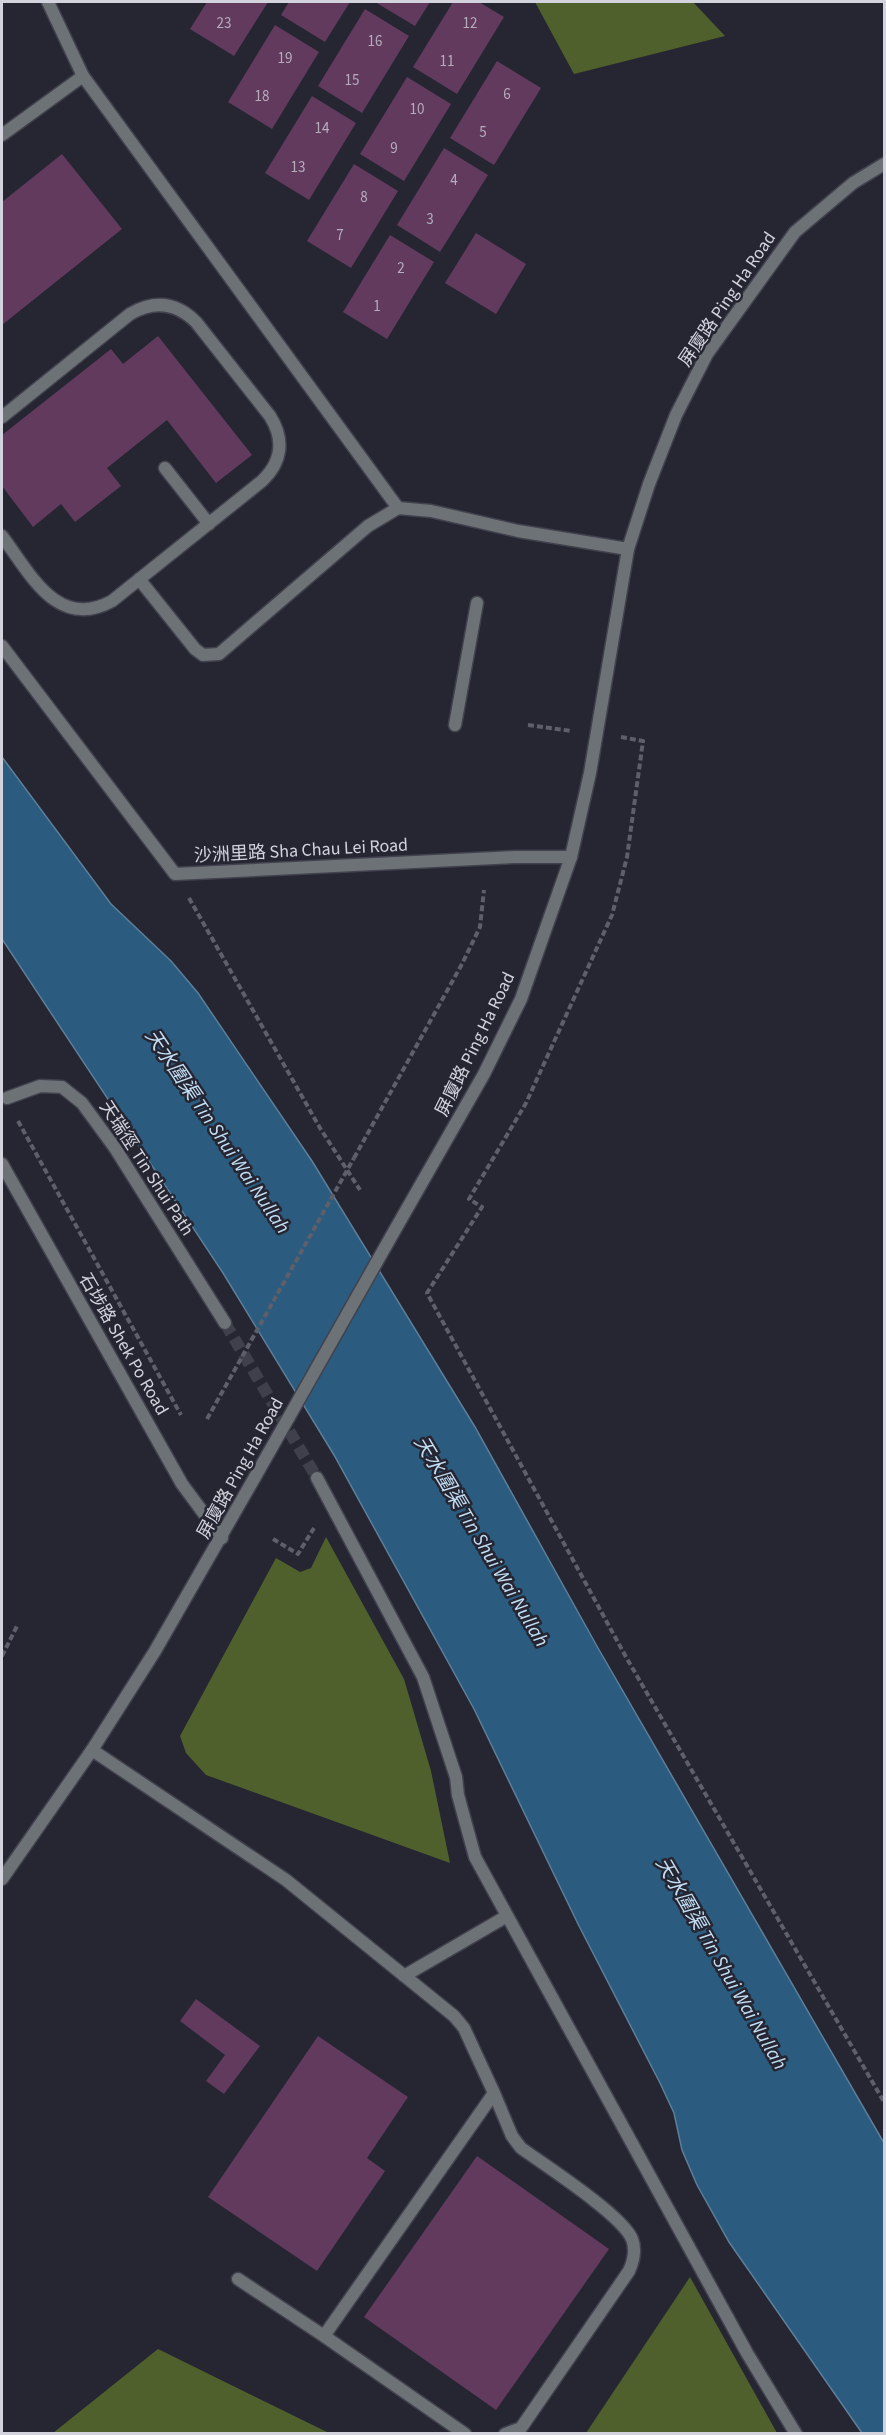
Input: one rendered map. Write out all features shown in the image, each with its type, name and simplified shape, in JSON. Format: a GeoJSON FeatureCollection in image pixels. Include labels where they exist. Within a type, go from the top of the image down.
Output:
{"type":"FeatureCollection","features":[{"type":"Feature","properties":{"kind":"street"},"geometry":{"type":"LineString","coordinates":[[48,2],[83,76],[398,508]]}},
{"type":"Feature","properties":{"kind":"street"},"geometry":{"type":"LineString","coordinates":[[2,135],[83,76]]}},
{"type":"Feature","properties":{"kind":"street","name":"屏廈路 Ping Ha Road"},"geometry":{"type":"LineString","coordinates":[[2,1878],[92,1750],[155,1651],[222,1538],[484,1074],[521,999],[571,857],[597,734],[628,549],[649,484],[676,415],[707,354],[795,232],[853,183],[885,164]]}},
{"type":"Feature","properties":{"kind":"street"},"geometry":{"type":"LineString","coordinates":[[2,417],[130,314],[152,305],[164,304],[176,307],[196,322],[270,416],[280,438],[277,462],[271,473],[101,607],[77,610],[66,607],[46,593],[2,536]]}},
{"type":"Feature","properties":{"kind":"street"},"geometry":{"type":"LineString","coordinates":[[165,468],[209,524]]}},
{"type":"Feature","properties":{"kind":"street"},"geometry":{"type":"LineString","coordinates":[[139,579],[195,649],[203,655],[219,654],[368,526],[398,508],[431,511],[537,535],[628,549]]}},
{"type":"Feature","properties":{"kind":"street"},"geometry":{"type":"LineString","coordinates":[[455,725],[477,603]]}},
{"type":"Feature","properties":{"kind":"street","name":"沙洲里路 Sha Chau Lei Road"},"geometry":{"type":"LineString","coordinates":[[2,646],[175,874],[515,857],[571,857]]}},
{"type":"Feature","properties":{"kind":"street","name":"天瑞徑 Tin Shui Path"},"geometry":{"type":"LineString","coordinates":[[7,1098],[40,1086],[62,1087],[82,1103],[114,1148],[225,1323]]}},
{"type":"Feature","properties":{"kind":"street","name":"石埗路 Shek Po Road"},"geometry":{"type":"LineString","coordinates":[[2,1164],[182,1484],[222,1538]]}},
{"type":"Feature","properties":{"kind":"street"},"geometry":{"type":"LineString","coordinates":[[317,1478],[423,1677],[456,1777],[458,1795],[475,1857],[747,2353],[796,2433]]}},
{"type":"Feature","properties":{"kind":"street"},"geometry":{"type":"LineString","coordinates":[[92,1750],[286,1880],[454,2016],[464,2028],[512,2136],[521,2148],[621,2222],[633,2241],[633,2259],[629,2271],[521,2428],[505,2433]]}},
{"type":"Feature","properties":{"kind":"street"},"geometry":{"type":"LineString","coordinates":[[404,1976],[507,1916]]}},
{"type":"Feature","properties":{"kind":"street"},"geometry":{"type":"LineString","coordinates":[[324,2336],[494,2093]]}},
{"type":"Feature","properties":{"kind":"street"},"geometry":{"type":"LineString","coordinates":[[238,2279],[465,2433]]}},
{"type":"Feature","properties":{"kind":"path"},"geometry":{"type":"LineString","coordinates":[[528,725],[644,741],[627,857],[612,915],[526,1103],[469,1199],[482,1207],[427,1293],[626,1657],[885,2102]]}},
{"type":"Feature","properties":{"kind":"path"},"geometry":{"type":"LineString","coordinates":[[175,874],[320,1128],[360,1190]]}},
{"type":"Feature","properties":{"kind":"path"},"geometry":{"type":"LineString","coordinates":[[207,1419],[462,964],[480,927],[484,890]]}},
{"type":"Feature","properties":{"kind":"path"},"geometry":{"type":"LineString","coordinates":[[7,1098],[181,1415]]}},
{"type":"Feature","properties":{"kind":"path"},"geometry":{"type":"LineString","coordinates":[[273,1539],[298,1554],[330,1502]]}},
{"type":"Feature","properties":{"kind":"path"},"geometry":{"type":"LineString","coordinates":[[2,1656],[18,1624]]}},
{"type":"Feature","properties":{"kind":"green space"},"geometry":{"type":"Polygon","coordinates":[[[535,2],[693,2],[725,36],[574,74],[535,2]]]}},
{"type":"Feature","properties":{"kind":"green space"},"geometry":{"type":"Polygon","coordinates":[[[326,1537],[404,1679],[431,1771],[450,1863],[206,1775],[186,1753],[180,1736],[276,1558],[300,1572],[311,1568],[326,1537]]]}},
{"type":"Feature","properties":{"kind":"green space"},"geometry":{"type":"Polygon","coordinates":[[[690,2277],[777,2433],[586,2433],[690,2277]]]}},
{"type":"Feature","properties":{"kind":"green space"},"geometry":{"type":"Polygon","coordinates":[[[158,2349],[329,2433],[53,2433],[158,2349]]]}},
{"type":"Feature","properties":{"kind":"water","name":"天水圍渠 Tin Shui Wai Nullah"},"geometry":{"type":"Polygon","coordinates":[[[2,757],[111,904],[171,961],[198,993],[312,1161],[475,1427],[598,1648],[884,2143],[884,2433],[862,2433],[729,2242],[697,2185],[682,2150],[674,2113],[660,2083],[578,1924],[474,1709],[334,1455],[223,1273],[2,939],[2,757]]]}},
{"type":"Feature","properties":{"kind":"building"},"geometry":{"type":"Polygon","coordinates":[[[207,2],[268,2],[234,56],[190,29],[207,2]]]}},
{"type":"Feature","properties":{"kind":"building"},"geometry":{"type":"Polygon","coordinates":[[[289,2],[350,2],[325,42],[281,15],[289,2]]]}},
{"type":"Feature","properties":{"kind":"building"},"geometry":{"type":"Polygon","coordinates":[[[375,2],[430,2],[415,26],[375,2]]]}},
{"type":"Feature","properties":{"kind":"building"},"geometry":{"type":"Polygon","coordinates":[[[453,2],[479,2],[504,17],[457,94],[413,67],[453,2]]]}},
{"type":"Feature","properties":{"kind":"building"},"geometry":{"type":"Polygon","coordinates":[[[365,9],[409,36],[362,113],[318,86],[365,9]]]}},
{"type":"Feature","properties":{"kind":"building"},"geometry":{"type":"Polygon","coordinates":[[[275,25],[319,52],[272,129],[228,102],[275,25]]]}},
{"type":"Feature","properties":{"kind":"building"},"geometry":{"type":"Polygon","coordinates":[[[497,61],[541,88],[494,165],[450,138],[497,61]]]}},
{"type":"Feature","properties":{"kind":"building"},"geometry":{"type":"Polygon","coordinates":[[[407,77],[451,104],[404,181],[360,154],[407,77]]]}},
{"type":"Feature","properties":{"kind":"building"},"geometry":{"type":"Polygon","coordinates":[[[312,96],[356,123],[309,200],[265,173],[312,96]]]}},
{"type":"Feature","properties":{"kind":"building"},"geometry":{"type":"Polygon","coordinates":[[[444,148],[488,175],[440,252],[397,225],[444,148]]]}},
{"type":"Feature","properties":{"kind":"building"},"geometry":{"type":"Polygon","coordinates":[[[62,154],[122,229],[2,325],[2,202],[62,154]]]}},
{"type":"Feature","properties":{"kind":"building"},"geometry":{"type":"Polygon","coordinates":[[[354,164],[398,191],[351,268],[307,241],[354,164]]]}},
{"type":"Feature","properties":{"kind":"building"},"geometry":{"type":"Polygon","coordinates":[[[476,233],[526,264],[496,314],[445,283],[476,233]]]}},
{"type":"Feature","properties":{"kind":"building"},"geometry":{"type":"Polygon","coordinates":[[[390,235],[434,262],[387,339],[343,312],[390,235]]]}},
{"type":"Feature","properties":{"kind":"building"},"geometry":{"type":"Polygon","coordinates":[[[158,336],[252,455],[216,483],[167,420],[107,468],[121,486],[75,522],[61,504],[33,527],[2,486],[2,435],[111,349],[123,364],[158,336]]]}},
{"type":"Feature","properties":{"kind":"building"},"geometry":{"type":"Polygon","coordinates":[[[196,1999],[260,2046],[224,2094],[206,2081],[225,2055],[180,2021],[196,1999]]]}},
{"type":"Feature","properties":{"kind":"building"},"geometry":{"type":"Polygon","coordinates":[[[318,2036],[408,2097],[367,2158],[385,2171],[317,2271],[208,2197],[318,2036]]]}},
{"type":"Feature","properties":{"kind":"building"},"geometry":{"type":"Polygon","coordinates":[[[477,2156],[609,2249],[496,2410],[364,2317],[477,2156]]]}},
{"type":"Feature","properties":{"kind":"tunnel"},"geometry":{"type":"LineString","coordinates":[[225,1323],[317,1478]]}}]}
